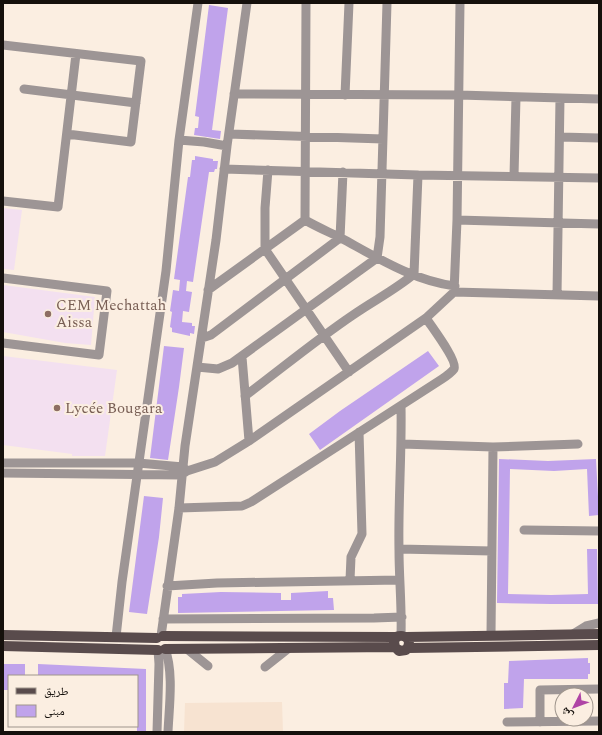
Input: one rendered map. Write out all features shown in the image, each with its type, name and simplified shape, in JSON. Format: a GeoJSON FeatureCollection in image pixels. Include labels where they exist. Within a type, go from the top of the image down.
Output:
{"type":"FeatureCollection","features":[{"type":"Feature","properties":{"kind":"main road"},"geometry":{"type":"LineString","coordinates":[[3,646],[161,649],[289,648],[400,639],[491,635],[599,634]]}},
{"type":"Feature","properties":{"kind":"main road"},"geometry":{"type":"LineString","coordinates":[[3,635],[400,639]]}},
{"type":"Feature","properties":{"kind":"main road"},"geometry":{"type":"LineString","coordinates":[[160,637],[154,644],[161,649]]}},
{"type":"Feature","properties":{"kind":"main road"},"geometry":{"type":"LineString","coordinates":[[400,639],[402,651],[408,648],[599,644]]}},
{"type":"Feature","properties":{"kind":"street"},"geometry":{"type":"LineString","coordinates":[[116,637],[122,582],[138,474],[138,463],[166,271],[180,140],[198,3]]}},
{"type":"Feature","properties":{"kind":"street"},"geometry":{"type":"LineString","coordinates":[[160,637],[218,225],[228,134],[247,3]]}},
{"type":"Feature","properties":{"kind":"street"},"geometry":{"type":"LineString","coordinates":[[305,220],[306,3]]}},
{"type":"Feature","properties":{"kind":"street"},"geometry":{"type":"LineString","coordinates":[[345,95],[349,3]]}},
{"type":"Feature","properties":{"kind":"street"},"geometry":{"type":"LineString","coordinates":[[197,367],[218,369],[242,357],[377,258],[380,237],[386,3]]}},
{"type":"Feature","properties":{"kind":"street"},"geometry":{"type":"LineString","coordinates":[[3,472],[138,474],[184,471],[216,462],[249,441],[426,318],[454,289],[460,3]]}},
{"type":"Feature","properties":{"kind":"street"},"geometry":{"type":"LineString","coordinates":[[3,45],[141,62],[132,142],[66,134]]}},
{"type":"Feature","properties":{"kind":"street"},"geometry":{"type":"LineString","coordinates":[[3,200],[58,207],[76,54]]}},
{"type":"Feature","properties":{"kind":"street"},"geometry":{"type":"LineString","coordinates":[[24,89],[136,104]]}},
{"type":"Feature","properties":{"kind":"street"},"geometry":{"type":"LineString","coordinates":[[234,94],[459,95],[599,99]]}},
{"type":"Feature","properties":{"kind":"street"},"geometry":{"type":"LineString","coordinates":[[514,176],[516,97]]}},
{"type":"Feature","properties":{"kind":"street"},"geometry":{"type":"LineString","coordinates":[[556,294],[560,98]]}},
{"type":"Feature","properties":{"kind":"street"},"geometry":{"type":"LineString","coordinates":[[228,134],[383,139]]}},
{"type":"Feature","properties":{"kind":"street"},"geometry":{"type":"LineString","coordinates":[[560,137],[599,138]]}},
{"type":"Feature","properties":{"kind":"street"},"geometry":{"type":"LineString","coordinates":[[180,140],[227,146]]}},
{"type":"Feature","properties":{"kind":"street"},"geometry":{"type":"LineString","coordinates":[[224,169],[418,175],[599,178]]}},
{"type":"Feature","properties":{"kind":"street"},"geometry":{"type":"LineString","coordinates":[[268,170],[265,208],[265,249],[349,372]]}},
{"type":"Feature","properties":{"kind":"street"},"geometry":{"type":"LineString","coordinates":[[340,238],[343,172]]}},
{"type":"Feature","properties":{"kind":"street"},"geometry":{"type":"LineString","coordinates":[[245,396],[324,335],[401,285],[414,274],[418,175]]}},
{"type":"Feature","properties":{"kind":"street"},"geometry":{"type":"LineString","coordinates":[[208,290],[305,220]]}},
{"type":"Feature","properties":{"kind":"street"},"geometry":{"type":"LineString","coordinates":[[305,220],[377,258],[431,282],[454,289],[599,296]]}},
{"type":"Feature","properties":{"kind":"street"},"geometry":{"type":"LineString","coordinates":[[456,220],[599,224]]}},
{"type":"Feature","properties":{"kind":"street"},"geometry":{"type":"LineString","coordinates":[[202,338],[211,335],[340,238]]}},
{"type":"Feature","properties":{"kind":"street"},"geometry":{"type":"LineString","coordinates":[[3,278],[107,291],[99,355],[3,343]]}},
{"type":"Feature","properties":{"kind":"street"},"geometry":{"type":"LineString","coordinates":[[179,508],[242,506],[251,502],[442,379],[454,369],[455,364],[426,318]]}},
{"type":"Feature","properties":{"kind":"street"},"geometry":{"type":"LineString","coordinates":[[242,357],[249,441]]}},
{"type":"Feature","properties":{"kind":"street"},"geometry":{"type":"LineString","coordinates":[[400,639],[402,616],[399,580],[399,486],[402,444],[401,406]]}},
{"type":"Feature","properties":{"kind":"street"},"geometry":{"type":"LineString","coordinates":[[350,580],[351,557],[362,534],[359,432]]}},
{"type":"Feature","properties":{"kind":"street"},"geometry":{"type":"LineString","coordinates":[[402,444],[493,447],[578,444]]}},
{"type":"Feature","properties":{"kind":"street"},"geometry":{"type":"LineString","coordinates":[[491,635],[493,447]]}},
{"type":"Feature","properties":{"kind":"street"},"geometry":{"type":"LineString","coordinates":[[3,463],[138,463],[184,471]]}},
{"type":"Feature","properties":{"kind":"street"},"geometry":{"type":"LineString","coordinates":[[524,530],[599,531]]}},
{"type":"Feature","properties":{"kind":"street"},"geometry":{"type":"LineString","coordinates":[[399,550],[492,551]]}},
{"type":"Feature","properties":{"kind":"street"},"geometry":{"type":"LineString","coordinates":[[168,586],[217,583],[399,580]]}},
{"type":"Feature","properties":{"kind":"street"},"geometry":{"type":"LineString","coordinates":[[163,619],[360,618],[402,616]]}},
{"type":"Feature","properties":{"kind":"street"},"geometry":{"type":"LineString","coordinates":[[573,634],[586,626],[599,623]]}},
{"type":"Feature","properties":{"kind":"street"},"geometry":{"type":"LineString","coordinates":[[265,667],[289,648]]}},
{"type":"Feature","properties":{"kind":"street"},"geometry":{"type":"LineString","coordinates":[[157,732],[159,664],[161,649]]}},
{"type":"Feature","properties":{"kind":"street"},"geometry":{"type":"LineString","coordinates":[[161,649],[168,658],[170,674],[168,732]]}},
{"type":"Feature","properties":{"kind":"street"},"geometry":{"type":"LineString","coordinates":[[187,649],[208,666]]}},
{"type":"Feature","properties":{"kind":"street"},"geometry":{"type":"LineString","coordinates":[[540,722],[540,690],[599,689]]}},
{"type":"Feature","properties":{"kind":"street"},"geometry":{"type":"LineString","coordinates":[[508,722],[599,721]]}},
{"type":"Feature","properties":{"kind":"shaded area"},"geometry":{"type":"Polygon","coordinates":[[[3,208],[22,210],[14,270],[3,269],[3,208]]]}},
{"type":"Feature","properties":{"kind":"shaded area","name":"CEM Mechattah Aissa"},"geometry":{"type":"Polygon","coordinates":[[[3,285],[95,297],[91,345],[65,343],[3,332],[3,285]]]}},
{"type":"Feature","properties":{"kind":"shaded area","name":"Lycée Bougara"},"geometry":{"type":"Polygon","coordinates":[[[3,356],[117,370],[105,456],[72,456],[72,454],[3,445],[3,356]]]}},
{"type":"Feature","properties":{"kind":"shaded area"},"geometry":{"type":"Polygon","coordinates":[[[282,702],[283,732],[184,732],[185,703],[282,702]]]}},
{"type":"Feature","properties":{"kind":"building"},"geometry":{"type":"Polygon","coordinates":[[[209,5],[228,8],[212,130],[221,131],[220,139],[194,135],[195,128],[198,128],[199,117],[195,116],[209,5]]]}},
{"type":"Feature","properties":{"kind":"building"},"geometry":{"type":"Polygon","coordinates":[[[195,156],[218,161],[217,169],[215,169],[214,172],[209,172],[193,282],[187,281],[186,291],[192,292],[189,312],[183,311],[182,322],[192,323],[192,326],[195,326],[194,334],[190,333],[190,336],[172,332],[172,328],[170,327],[172,312],[170,311],[173,290],[179,291],[180,280],[174,279],[188,177],[190,177],[192,160],[195,160],[195,156]]]}},
{"type":"Feature","properties":{"kind":"building"},"geometry":{"type":"Polygon","coordinates":[[[164,346],[184,348],[168,460],[150,458],[164,346]]]}},
{"type":"Feature","properties":{"kind":"building"},"geometry":{"type":"Polygon","coordinates":[[[428,351],[439,366],[320,450],[309,434],[428,351]]]}},
{"type":"Feature","properties":{"kind":"building"},"geometry":{"type":"Polygon","coordinates":[[[499,459],[548,461],[596,459],[599,515],[589,516],[587,469],[554,471],[510,469],[508,594],[588,594],[587,549],[597,549],[598,604],[497,603],[499,459]]]}},
{"type":"Feature","properties":{"kind":"building"},"geometry":{"type":"Polygon","coordinates":[[[144,496],[163,498],[159,537],[147,614],[129,612],[144,496]]]}},
{"type":"Feature","properties":{"kind":"building"},"geometry":{"type":"Polygon","coordinates":[[[328,591],[328,598],[333,598],[334,610],[178,613],[178,597],[182,597],[182,594],[221,592],[281,593],[281,600],[291,600],[291,593],[328,591]]]}},
{"type":"Feature","properties":{"kind":"building"},"geometry":{"type":"Polygon","coordinates":[[[588,658],[588,663],[590,663],[590,674],[588,674],[588,679],[524,679],[523,708],[504,709],[504,683],[508,683],[509,661],[588,658]]]}},
{"type":"Feature","properties":{"kind":"building"},"geometry":{"type":"Polygon","coordinates":[[[3,664],[25,664],[25,675],[8,675],[8,690],[3,690],[3,664]]]}},
{"type":"Feature","properties":{"kind":"building"},"geometry":{"type":"Polygon","coordinates":[[[38,664],[146,669],[146,732],[137,732],[138,675],[38,675],[38,664]]]}},
{"type":"Feature","properties":{"kind":"place","name":"CEM Mechattah Aissa"},"geometry":{"type":"Point","coordinates":[48,314]}},
{"type":"Feature","properties":{"kind":"place","name":"Lycée Bougara"},"geometry":{"type":"Point","coordinates":[57,408]}}]}
